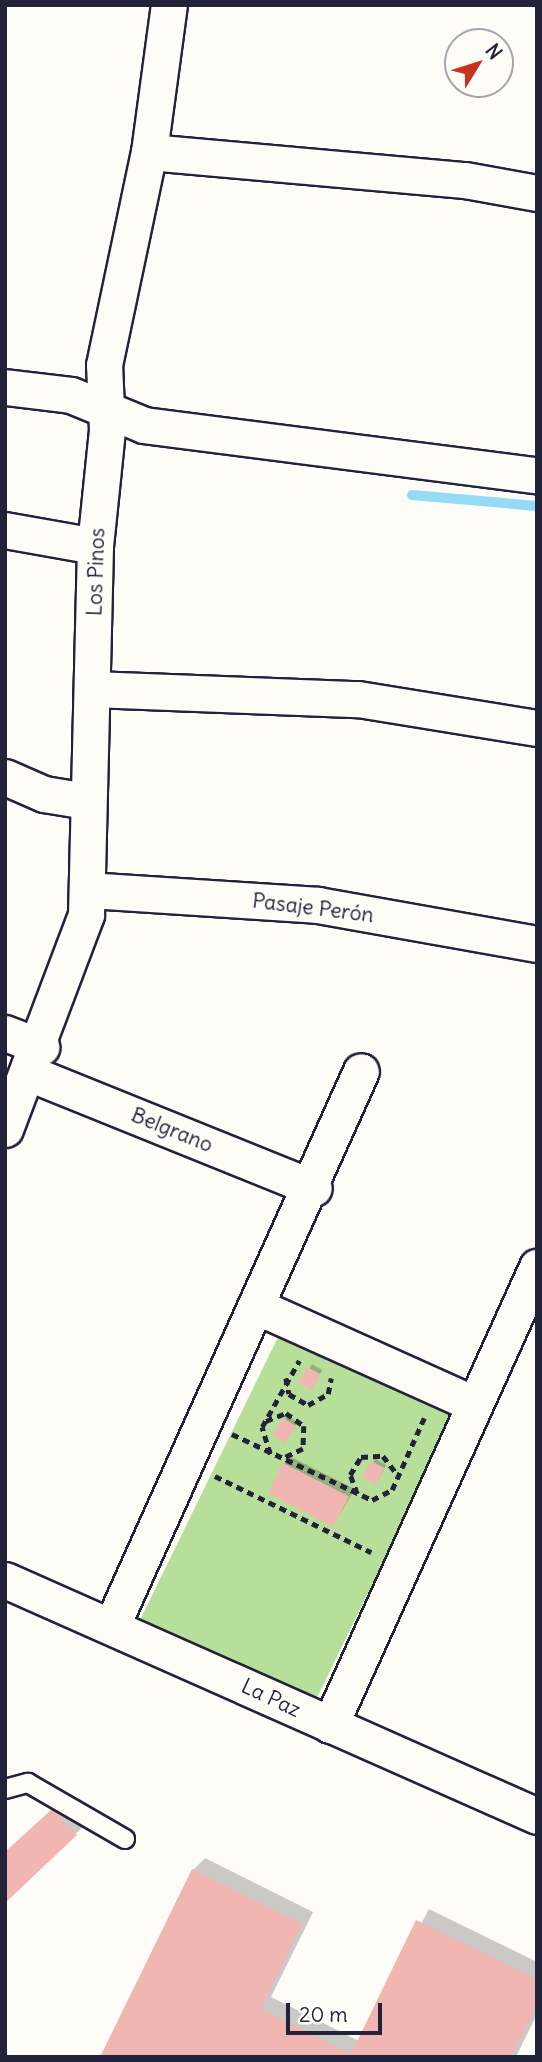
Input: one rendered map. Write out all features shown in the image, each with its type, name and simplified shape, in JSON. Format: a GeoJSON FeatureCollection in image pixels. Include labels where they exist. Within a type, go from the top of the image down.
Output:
{"type":"FeatureCollection","features":[{"type":"Feature","properties":{"kind":"street","name":"Los Pinos"},"geometry":{"type":"LineString","coordinates":[[5,1129],[35,1060],[80,940],[88,890],[86,801],[95,545],[105,407],[104,365],[149,152],[169,5]]}},
{"type":"Feature","properties":{"kind":"street"},"geometry":{"type":"LineString","coordinates":[[149,152],[465,180],[537,192]]}},
{"type":"Feature","properties":{"kind":"street"},"geometry":{"type":"LineString","coordinates":[[5,387],[105,407],[144,425],[537,475]]}},
{"type":"Feature","properties":{"kind":"street"},"geometry":{"type":"LineString","coordinates":[[5,530],[95,545]]}},
{"type":"Feature","properties":{"kind":"street"},"geometry":{"type":"LineString","coordinates":[[92,689],[358,699],[537,728]]}},
{"type":"Feature","properties":{"kind":"street"},"geometry":{"type":"LineString","coordinates":[[5,777],[44,794],[86,801]]}},
{"type":"Feature","properties":{"kind":"street","name":"Pasaje Perón"},"geometry":{"type":"LineString","coordinates":[[88,890],[318,905],[537,944]]}},
{"type":"Feature","properties":{"kind":"street","name":"Belgrano"},"geometry":{"type":"LineString","coordinates":[[5,1033],[35,1060],[314,1188]]}},
{"type":"Feature","properties":{"kind":"street"},"geometry":{"type":"LineString","coordinates":[[112,1625],[314,1188],[361,1071]]}},
{"type":"Feature","properties":{"kind":"street"},"geometry":{"type":"LineString","coordinates":[[330,1725],[537,1267]]}},
{"type":"Feature","properties":{"kind":"street"},"geometry":{"type":"LineString","coordinates":[[258,1307],[474,1404]]}},
{"type":"Feature","properties":{"kind":"street","name":"La Paz"},"geometry":{"type":"LineString","coordinates":[[5,1580],[112,1625],[537,1816]]}},
{"type":"Feature","properties":{"kind":"lane"},"geometry":{"type":"LineString","coordinates":[[5,1789],[28,1783],[125,1839]]}},
{"type":"Feature","properties":{"kind":"path"},"geometry":{"type":"LineString","coordinates":[[270,1454],[262,1427],[288,1373],[311,1359]]}},
{"type":"Feature","properties":{"kind":"path"},"geometry":{"type":"LineString","coordinates":[[288,1373],[289,1394],[308,1405],[328,1395],[330,1372]]}},
{"type":"Feature","properties":{"kind":"path"},"geometry":{"type":"LineString","coordinates":[[206,1420],[359,1496],[379,1499],[397,1475],[426,1413],[415,1407]]}},
{"type":"Feature","properties":{"kind":"path"},"geometry":{"type":"LineString","coordinates":[[262,1427],[286,1413],[304,1426],[303,1449],[278,1458]]}},
{"type":"Feature","properties":{"kind":"path"},"geometry":{"type":"LineString","coordinates":[[359,1496],[350,1475],[361,1457],[383,1456],[397,1475]]}},
{"type":"Feature","properties":{"kind":"path"},"geometry":{"type":"LineString","coordinates":[[186,1462],[401,1568]]}},
{"type":"Feature","properties":{"kind":"green space"},"geometry":{"type":"Polygon","coordinates":[[[281,1331],[454,1416],[313,1706],[139,1621],[281,1331]]]}},
{"type":"Feature","properties":{"kind":"building"},"geometry":{"type":"Polygon","coordinates":[[[307,1367],[320,1374],[312,1390],[299,1383],[307,1367]]]}},
{"type":"Feature","properties":{"kind":"building"},"geometry":{"type":"Polygon","coordinates":[[[283,1418],[296,1426],[285,1443],[272,1435],[283,1418]]]}},
{"type":"Feature","properties":{"kind":"building"},"geometry":{"type":"Polygon","coordinates":[[[371,1461],[384,1468],[375,1485],[362,1478],[371,1461]]]}},
{"type":"Feature","properties":{"kind":"building"},"geometry":{"type":"Polygon","coordinates":[[[283,1463],[349,1497],[333,1527],[268,1493],[283,1463]]]}},
{"type":"Feature","properties":{"kind":"building"},"geometry":{"type":"Polygon","coordinates":[[[52,1809],[77,1835],[5,1903],[5,1852],[52,1809]]]}},
{"type":"Feature","properties":{"kind":"building"},"geometry":{"type":"Polygon","coordinates":[[[192,1869],[302,1924],[261,2009],[351,2054],[416,1920],[537,1979],[537,2004],[511,2057],[100,2057],[192,1869]]]}},
{"type":"Feature","properties":{"kind":"waterway"},"geometry":{"type":"LineString","coordinates":[[412,495],[537,506]]}}]}
